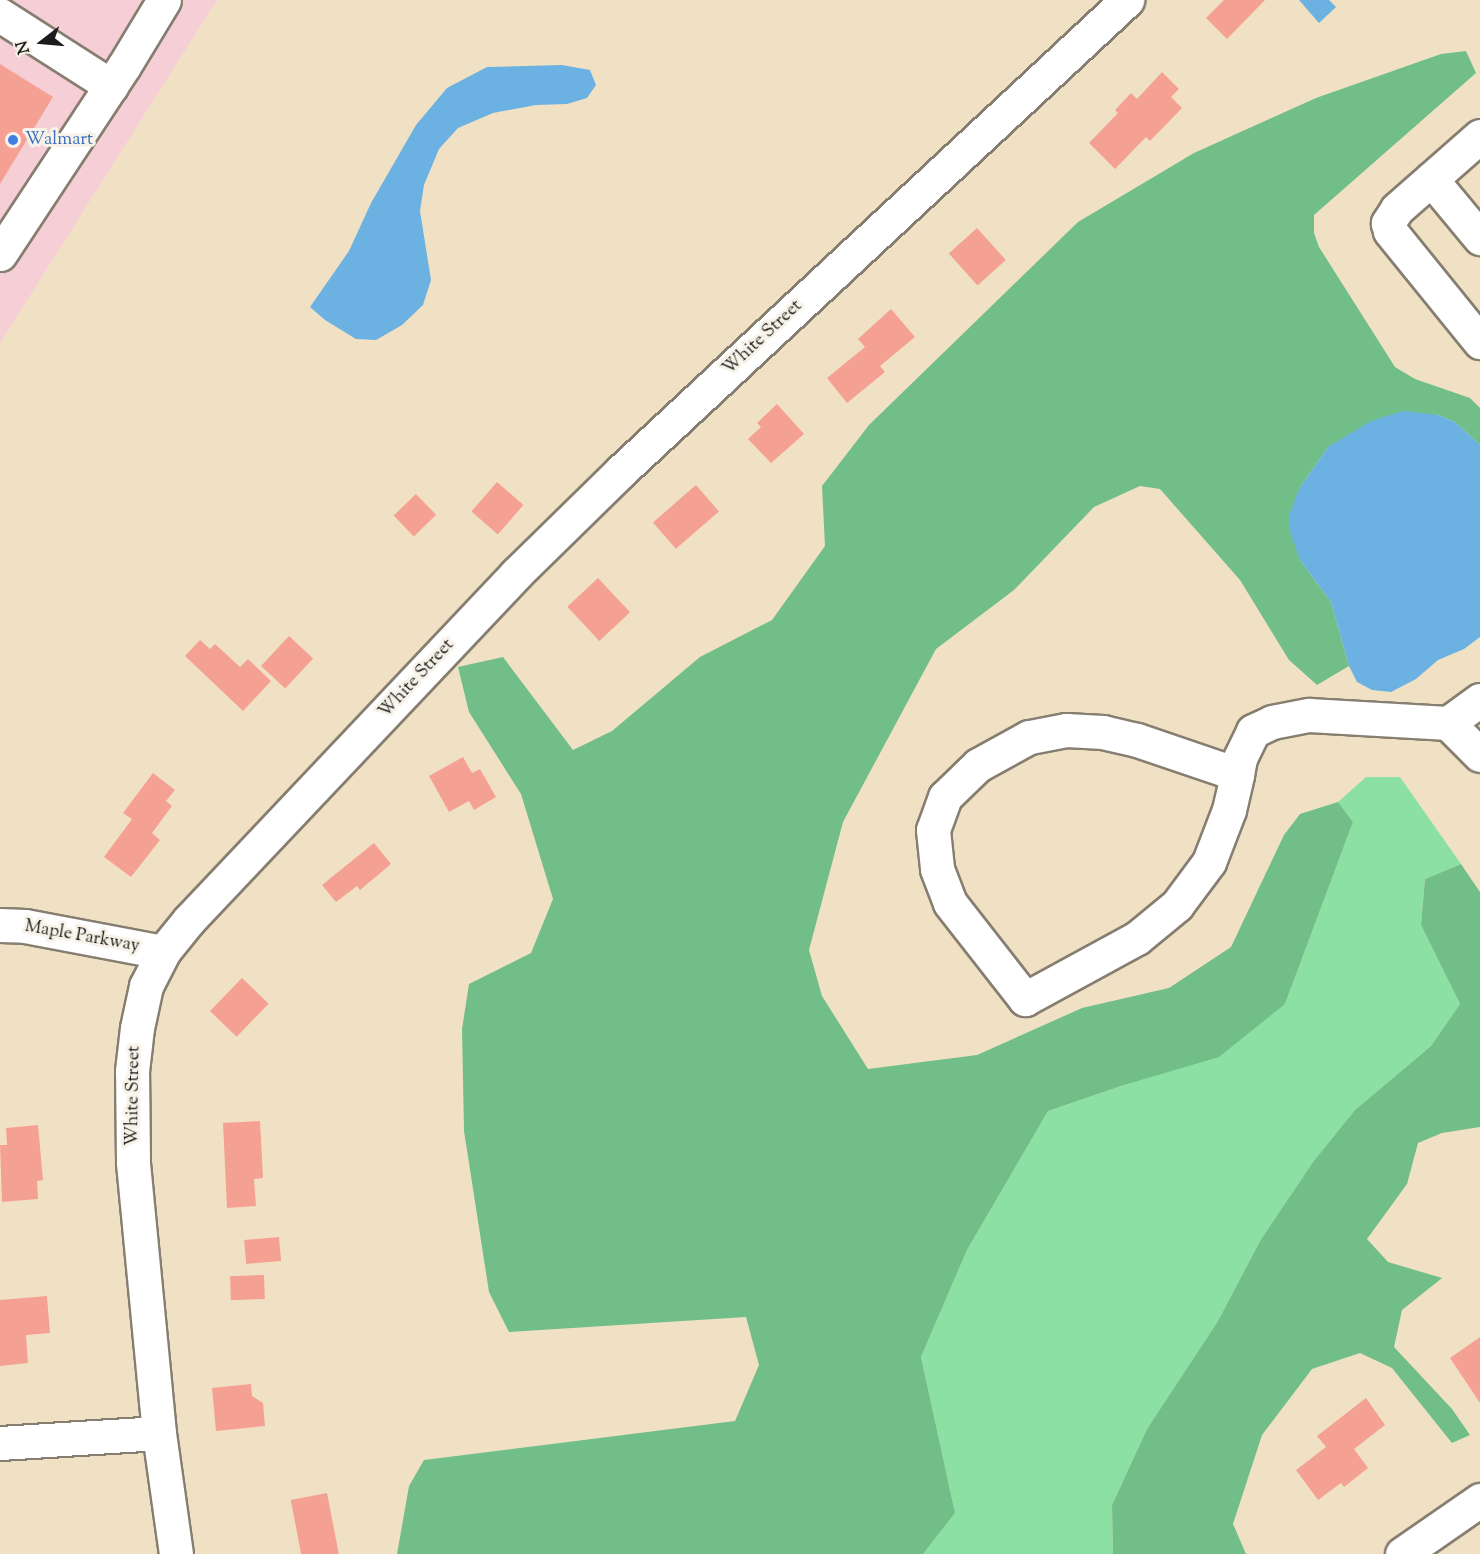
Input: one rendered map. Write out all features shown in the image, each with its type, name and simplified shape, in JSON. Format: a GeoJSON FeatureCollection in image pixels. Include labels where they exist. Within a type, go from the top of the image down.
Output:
{"type":"FeatureCollection","features":[{"type":"Feature","properties":{"kind":"street"},"geometry":{"type":"LineString","coordinates":[[0,254],[111,86],[164,0]]}},
{"type":"Feature","properties":{"kind":"street","name":"White Street"},"geometry":{"type":"LineString","coordinates":[[176,1554],[159,1433],[133,1162],[132,1071],[136,1028],[147,986],[163,952],[197,912],[524,566],[637,455],[1127,0]]}},
{"type":"Feature","properties":{"kind":"street"},"geometry":{"type":"LineString","coordinates":[[0,15],[111,86]]}},
{"type":"Feature","properties":{"kind":"street"},"geometry":{"type":"LineString","coordinates":[[1480,136],[1390,217],[1388,223],[1390,231],[1480,342]]}},
{"type":"Feature","properties":{"kind":"street"},"geometry":{"type":"LineString","coordinates":[[1431,179],[1480,238]]}},
{"type":"Feature","properties":{"kind":"street"},"geometry":{"type":"LineString","coordinates":[[1237,774],[1137,740],[1103,732],[1066,730],[1029,737],[978,765],[945,797],[933,830],[937,869],[950,903],[1025,999],[1137,938],[1177,905],[1209,862],[1229,810],[1237,774],[1240,758],[1253,731],[1272,722],[1309,715],[1448,723],[1480,700]]}},
{"type":"Feature","properties":{"kind":"street"},"geometry":{"type":"LineString","coordinates":[[1448,723],[1480,755]]}},
{"type":"Feature","properties":{"kind":"street","name":"Maple Parkway"},"geometry":{"type":"LineString","coordinates":[[0,925],[25,926],[163,952]]}},
{"type":"Feature","properties":{"kind":"street"},"geometry":{"type":"LineString","coordinates":[[0,1443],[159,1433]]}},
{"type":"Feature","properties":{"kind":"street"},"geometry":{"type":"LineString","coordinates":[[1402,1554],[1480,1500]]}},
{"type":"Feature","properties":{"kind":"shaded area"},"geometry":{"type":"Polygon","coordinates":[[[0,0],[217,0],[0,343],[0,0]]]}},
{"type":"Feature","properties":{"kind":"green space"},"geometry":{"type":"Polygon","coordinates":[[[1466,51],[1476,73],[1314,215],[1314,233],[1319,247],[1395,367],[1415,379],[1470,398],[1480,408],[1480,445],[1455,422],[1438,415],[1328,447],[1299,489],[1300,560],[1331,602],[1349,666],[1317,685],[1289,660],[1240,580],[1160,489],[1140,486],[1094,507],[1014,590],[936,649],[843,822],[809,950],[822,996],[868,1069],[977,1055],[1082,1008],[1169,988],[1231,947],[1284,835],[1300,814],[1338,802],[1353,822],[1285,1004],[1219,1057],[1124,1085],[1048,1111],[967,1250],[921,1357],[955,1513],[923,1554],[397,1554],[409,1486],[424,1460],[735,1421],[759,1365],[746,1317],[509,1332],[489,1292],[464,1131],[462,1029],[469,984],[531,953],[553,899],[521,794],[469,712],[458,667],[503,657],[573,750],[612,731],[700,657],[772,620],[825,546],[822,486],[869,425],[1078,222],[1194,153],[1316,98],[1441,54],[1466,51]]]}},
{"type":"Feature","properties":{"kind":"green space"},"geometry":{"type":"Polygon","coordinates":[[[1366,777],[1400,777],[1461,864],[1425,879],[1421,925],[1460,1004],[1431,1046],[1355,1110],[1313,1162],[1260,1241],[1218,1321],[1147,1429],[1112,1505],[1113,1554],[923,1554],[955,1513],[921,1357],[967,1250],[1048,1111],[1124,1085],[1285,1004],[1353,822],[1338,802],[1366,777]]]}},
{"type":"Feature","properties":{"kind":"green space"},"geometry":{"type":"Polygon","coordinates":[[[1461,864],[1480,892],[1480,1127],[1442,1133],[1418,1143],[1407,1184],[1367,1239],[1388,1262],[1442,1278],[1402,1310],[1394,1347],[1452,1409],[1470,1435],[1452,1443],[1392,1368],[1360,1353],[1312,1369],[1262,1435],[1233,1524],[1246,1554],[1113,1554],[1112,1505],[1147,1429],[1218,1321],[1260,1241],[1313,1162],[1355,1110],[1431,1046],[1460,1004],[1421,925],[1425,879],[1461,864]]]}},
{"type":"Feature","properties":{"kind":"water"},"geometry":{"type":"Polygon","coordinates":[[[1299,0],[1329,0],[1336,7],[1319,23],[1299,0]]]}},
{"type":"Feature","properties":{"kind":"water"},"geometry":{"type":"Polygon","coordinates":[[[562,65],[590,70],[596,85],[587,98],[567,104],[536,105],[493,113],[458,128],[439,149],[424,185],[420,211],[431,280],[423,305],[402,325],[376,340],[356,339],[325,320],[310,307],[349,251],[371,203],[416,125],[447,88],[487,67],[562,65]]]}},
{"type":"Feature","properties":{"kind":"water"},"geometry":{"type":"Polygon","coordinates":[[[1403,411],[1438,415],[1455,422],[1480,445],[1480,637],[1464,649],[1438,660],[1416,679],[1391,692],[1372,690],[1357,682],[1349,666],[1331,602],[1300,560],[1289,529],[1290,513],[1299,489],[1328,447],[1371,421],[1403,411]]]}},
{"type":"Feature","properties":{"kind":"building"},"geometry":{"type":"Polygon","coordinates":[[[1224,0],[1265,0],[1227,39],[1206,18],[1224,0]]]}},
{"type":"Feature","properties":{"kind":"building","name":"Walmart"},"geometry":{"type":"Polygon","coordinates":[[[0,64],[53,97],[0,184],[0,64]]]}},
{"type":"Feature","properties":{"kind":"building"},"geometry":{"type":"Polygon","coordinates":[[[1162,72],[1179,89],[1171,97],[1182,108],[1150,141],[1146,137],[1115,169],[1089,143],[1118,113],[1115,110],[1131,93],[1137,99],[1162,72]]]}},
{"type":"Feature","properties":{"kind":"building"},"geometry":{"type":"Polygon","coordinates":[[[977,228],[1006,260],[978,285],[949,253],[977,228]]]}},
{"type":"Feature","properties":{"kind":"building"},"geometry":{"type":"Polygon","coordinates":[[[891,309],[915,337],[880,366],[885,372],[847,403],[827,378],[865,347],[858,339],[891,309]]]}},
{"type":"Feature","properties":{"kind":"building"},"geometry":{"type":"Polygon","coordinates":[[[777,404],[804,434],[771,463],[748,439],[761,427],[757,423],[777,404]]]}},
{"type":"Feature","properties":{"kind":"building"},"geometry":{"type":"Polygon","coordinates":[[[497,482],[523,505],[498,534],[471,511],[497,482]]]}},
{"type":"Feature","properties":{"kind":"building"},"geometry":{"type":"Polygon","coordinates":[[[696,485],[719,511],[676,549],[653,522],[696,485]]]}},
{"type":"Feature","properties":{"kind":"building"},"geometry":{"type":"Polygon","coordinates":[[[416,494],[436,515],[414,536],[394,516],[416,494]]]}},
{"type":"Feature","properties":{"kind":"building"},"geometry":{"type":"Polygon","coordinates":[[[598,578],[630,612],[599,641],[567,607],[598,578]]]}},
{"type":"Feature","properties":{"kind":"building"},"geometry":{"type":"Polygon","coordinates":[[[289,636],[313,659],[285,688],[261,666],[289,636]]]}},
{"type":"Feature","properties":{"kind":"building"},"geometry":{"type":"Polygon","coordinates":[[[200,640],[210,649],[215,644],[240,667],[248,659],[271,681],[243,711],[185,656],[200,640]]]}},
{"type":"Feature","properties":{"kind":"building"},"geometry":{"type":"Polygon","coordinates":[[[463,757],[472,773],[480,769],[496,797],[474,810],[469,801],[449,812],[429,776],[463,757]]]}},
{"type":"Feature","properties":{"kind":"building"},"geometry":{"type":"Polygon","coordinates":[[[153,773],[175,790],[166,801],[172,806],[152,833],[160,840],[131,877],[104,857],[132,819],[123,813],[153,773]]]}},
{"type":"Feature","properties":{"kind":"building"},"geometry":{"type":"Polygon","coordinates":[[[374,843],[391,864],[360,890],[357,886],[336,902],[322,885],[374,843]]]}},
{"type":"Feature","properties":{"kind":"building"},"geometry":{"type":"Polygon","coordinates":[[[242,978],[269,1004],[237,1037],[210,1011],[242,978]]]}},
{"type":"Feature","properties":{"kind":"building"},"geometry":{"type":"Polygon","coordinates":[[[260,1121],[263,1178],[254,1179],[256,1206],[227,1208],[223,1123],[260,1121]]]}},
{"type":"Feature","properties":{"kind":"building"},"geometry":{"type":"Polygon","coordinates":[[[38,1125],[43,1180],[37,1181],[38,1199],[2,1202],[0,1145],[7,1145],[6,1128],[38,1125]]]}},
{"type":"Feature","properties":{"kind":"building"},"geometry":{"type":"Polygon","coordinates":[[[279,1237],[281,1261],[246,1264],[244,1240],[279,1237]]]}},
{"type":"Feature","properties":{"kind":"building"},"geometry":{"type":"Polygon","coordinates":[[[264,1275],[265,1299],[231,1300],[230,1276],[264,1275]]]}},
{"type":"Feature","properties":{"kind":"building"},"geometry":{"type":"Polygon","coordinates":[[[47,1296],[50,1333],[26,1335],[28,1363],[0,1366],[0,1300],[47,1296]]]}},
{"type":"Feature","properties":{"kind":"building"},"geometry":{"type":"Polygon","coordinates":[[[1480,1337],[1480,1403],[1450,1358],[1480,1337]]]}},
{"type":"Feature","properties":{"kind":"building"},"geometry":{"type":"Polygon","coordinates":[[[251,1384],[252,1396],[263,1403],[265,1426],[216,1431],[212,1388],[251,1384]]]}},
{"type":"Feature","properties":{"kind":"building"},"geometry":{"type":"Polygon","coordinates":[[[1366,1398],[1385,1425],[1354,1449],[1368,1468],[1344,1487],[1341,1483],[1318,1500],[1296,1470],[1326,1447],[1317,1436],[1366,1398]]]}},
{"type":"Feature","properties":{"kind":"building"},"geometry":{"type":"Polygon","coordinates":[[[327,1493],[339,1554],[301,1554],[291,1500],[327,1493]]]}},
{"type":"Feature","properties":{"kind":"place","name":"Walmart"},"geometry":{"type":"Point","coordinates":[13,140]}}]}
